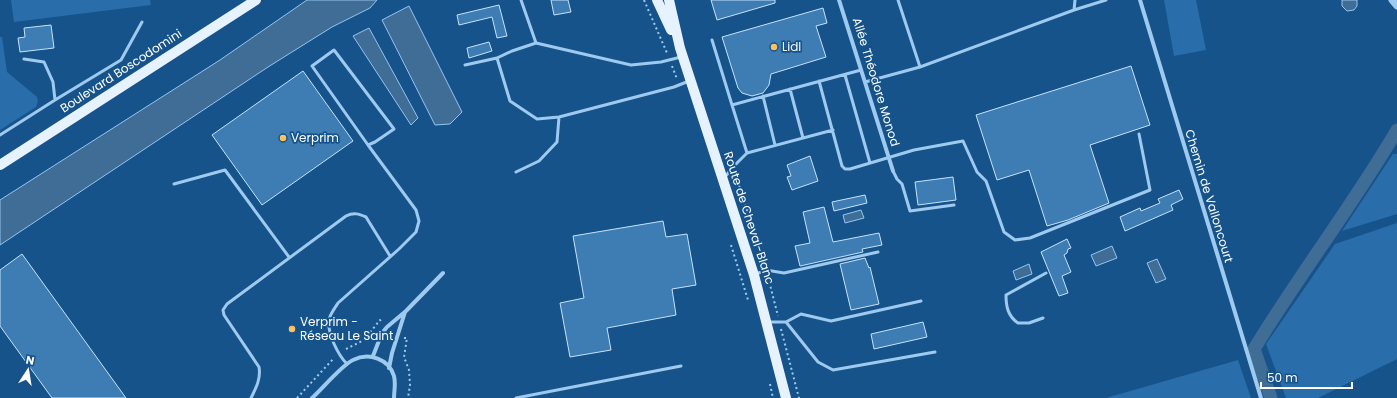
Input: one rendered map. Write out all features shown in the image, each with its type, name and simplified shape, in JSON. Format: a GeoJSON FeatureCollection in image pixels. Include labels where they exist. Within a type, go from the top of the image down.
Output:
{"type":"FeatureCollection","features":[{"type":"Feature","properties":{"kind":"main road","name":"Boulevard Boscodomini"},"geometry":{"type":"LineString","coordinates":[[0,165],[256,0]]}},
{"type":"Feature","properties":{"kind":"main road"},"geometry":{"type":"LineString","coordinates":[[657,0],[681,52]]}},
{"type":"Feature","properties":{"kind":"main road"},"geometry":{"type":"LineString","coordinates":[[669,0],[681,52]]}},
{"type":"Feature","properties":{"kind":"main road","name":"Route de Cheval-Blanc"},"geometry":{"type":"LineString","coordinates":[[681,52],[754,275],[786,398]]}},
{"type":"Feature","properties":{"kind":"street","name":"Allée Théodore Monod"},"geometry":{"type":"LineString","coordinates":[[839,0],[893,171]]}},
{"type":"Feature","properties":{"kind":"street","name":"Chemin de Valloncourt"},"geometry":{"type":"LineString","coordinates":[[1140,0],[1261,398]]}},
{"type":"Feature","properties":{"kind":"street"},"geometry":{"type":"LineString","coordinates":[[1392,0],[1397,6]]}},
{"type":"Feature","properties":{"kind":"street"},"geometry":{"type":"LineString","coordinates":[[373,356],[382,333],[387,327],[406,312],[443,272]]}},
{"type":"Feature","properties":{"kind":"street"},"geometry":{"type":"LineString","coordinates":[[390,368],[392,353],[406,312]]}},
{"type":"Feature","properties":{"kind":"street"},"geometry":{"type":"LineString","coordinates":[[312,398],[354,359],[373,356],[390,368],[395,384],[394,398]]}},
{"type":"Feature","properties":{"kind":"lane"},"geometry":{"type":"LineString","coordinates":[[521,0],[536,43]]}},
{"type":"Feature","properties":{"kind":"lane"},"geometry":{"type":"LineString","coordinates":[[898,0],[920,67]]}},
{"type":"Feature","properties":{"kind":"lane"},"geometry":{"type":"LineString","coordinates":[[1074,10],[1076,0]]}},
{"type":"Feature","properties":{"kind":"lane"},"geometry":{"type":"LineString","coordinates":[[865,82],[920,67],[1074,10],[1106,0]]}},
{"type":"Feature","properties":{"kind":"lane"},"geometry":{"type":"LineString","coordinates":[[0,135],[121,60],[142,22]]}},
{"type":"Feature","properties":{"kind":"lane"},"geometry":{"type":"LineString","coordinates":[[712,40],[747,153]]}},
{"type":"Feature","properties":{"kind":"lane"},"geometry":{"type":"LineString","coordinates":[[465,65],[497,58],[536,43],[631,65],[670,60],[681,52]]}},
{"type":"Feature","properties":{"kind":"lane"},"geometry":{"type":"LineString","coordinates":[[347,364],[338,353],[330,331],[329,320],[338,303],[416,232],[419,221],[416,210],[368,145],[312,66],[334,50],[394,129],[368,145]]}},
{"type":"Feature","properties":{"kind":"lane"},"geometry":{"type":"LineString","coordinates":[[497,58],[510,101],[537,119],[559,117],[680,85],[690,80]]}},
{"type":"Feature","properties":{"kind":"lane"},"geometry":{"type":"LineString","coordinates":[[24,59],[44,62],[53,82],[55,100]]}},
{"type":"Feature","properties":{"kind":"lane"},"geometry":{"type":"LineString","coordinates":[[732,105],[861,70]]}},
{"type":"Feature","properties":{"kind":"lane"},"geometry":{"type":"LineString","coordinates":[[845,75],[870,163]]}},
{"type":"Feature","properties":{"kind":"lane"},"geometry":{"type":"LineString","coordinates":[[819,81],[842,166],[845,169],[914,150],[962,141],[977,172],[986,181],[1004,232],[1015,240],[1030,238],[1150,190],[1139,134]]}},
{"type":"Feature","properties":{"kind":"lane"},"geometry":{"type":"LineString","coordinates":[[790,89],[803,138]]}},
{"type":"Feature","properties":{"kind":"lane"},"geometry":{"type":"LineString","coordinates":[[763,96],[775,145]]}},
{"type":"Feature","properties":{"kind":"lane"},"geometry":{"type":"LineString","coordinates":[[516,172],[539,161],[557,142],[559,117]]}},
{"type":"Feature","properties":{"kind":"lane"},"geometry":{"type":"LineString","coordinates":[[723,180],[747,153],[833,130]]}},
{"type":"Feature","properties":{"kind":"lane"},"geometry":{"type":"LineString","coordinates":[[174,184],[225,170],[289,257]]}},
{"type":"Feature","properties":{"kind":"lane"},"geometry":{"type":"LineString","coordinates":[[893,171],[896,179],[902,184],[910,211],[954,206]]}},
{"type":"Feature","properties":{"kind":"lane"},"geometry":{"type":"LineString","coordinates":[[251,398],[258,382],[260,374],[259,367],[224,315],[223,310],[227,304],[289,257],[352,213],[366,217],[390,256]]}},
{"type":"Feature","properties":{"kind":"lane"},"geometry":{"type":"LineString","coordinates":[[754,275],[766,270],[784,273],[878,252]]}},
{"type":"Feature","properties":{"kind":"lane"},"geometry":{"type":"LineString","coordinates":[[1043,318],[1029,323],[1018,323],[1011,318],[1006,307],[1006,295],[1046,273]]}},
{"type":"Feature","properties":{"kind":"lane"},"geometry":{"type":"LineString","coordinates":[[767,322],[786,322],[801,314],[832,321],[921,301]]}},
{"type":"Feature","properties":{"kind":"lane"},"geometry":{"type":"LineString","coordinates":[[786,322],[818,362],[833,370],[935,352]]}},
{"type":"Feature","properties":{"kind":"lane"},"geometry":{"type":"LineString","coordinates":[[516,398],[681,366]]}},
{"type":"Feature","properties":{"kind":"path"},"geometry":{"type":"LineString","coordinates":[[644,0],[680,85]]}},
{"type":"Feature","properties":{"kind":"path"},"geometry":{"type":"LineString","coordinates":[[730,240],[749,303]]}},
{"type":"Feature","properties":{"kind":"path"},"geometry":{"type":"LineString","coordinates":[[407,338],[404,357],[409,370],[410,385],[408,398]]}},
{"type":"Feature","properties":{"kind":"path"},"geometry":{"type":"LineString","coordinates":[[770,383],[773,398]]}},
{"type":"Feature","properties":{"kind":"shaded area"},"geometry":{"type":"Polygon","coordinates":[[[11,0],[150,0],[151,5],[14,22],[11,0]]]}},
{"type":"Feature","properties":{"kind":"shaded area"},"geometry":{"type":"Polygon","coordinates":[[[307,0],[377,0],[370,8],[332,27],[268,67],[0,245],[0,200],[220,60],[307,0]]]}},
{"type":"Feature","properties":{"kind":"shaded area"},"geometry":{"type":"Polygon","coordinates":[[[1164,0],[1196,0],[1206,50],[1174,56],[1164,0]]]}},
{"type":"Feature","properties":{"kind":"shaded area"},"geometry":{"type":"Polygon","coordinates":[[[1342,0],[1357,0],[1357,6],[1354,10],[1347,11],[1342,6],[1342,0]]]}},
{"type":"Feature","properties":{"kind":"shaded area"},"geometry":{"type":"Polygon","coordinates":[[[409,6],[462,112],[450,124],[435,125],[382,20],[409,6]]]}},
{"type":"Feature","properties":{"kind":"shaded area"},"geometry":{"type":"Polygon","coordinates":[[[369,28],[418,118],[411,125],[353,36],[369,28]]]}},
{"type":"Feature","properties":{"kind":"shaded area"},"geometry":{"type":"Polygon","coordinates":[[[0,37],[2,37],[7,72],[37,97],[38,101],[36,107],[0,130],[0,37]]]}},
{"type":"Feature","properties":{"kind":"shaded area"},"geometry":{"type":"Polygon","coordinates":[[[1393,154],[1397,154],[1397,214],[1342,231],[1393,154]]]}},
{"type":"Feature","properties":{"kind":"shaded area"},"geometry":{"type":"Polygon","coordinates":[[[861,210],[864,218],[845,223],[843,215],[861,210]]]}},
{"type":"Feature","properties":{"kind":"shaded area"},"geometry":{"type":"Polygon","coordinates":[[[1397,223],[1397,359],[1318,398],[1286,398],[1266,344],[1335,244],[1397,223]]]}},
{"type":"Feature","properties":{"kind":"shaded area"},"geometry":{"type":"Polygon","coordinates":[[[1112,246],[1117,258],[1096,266],[1091,255],[1112,246]]]}},
{"type":"Feature","properties":{"kind":"shaded area"},"geometry":{"type":"Polygon","coordinates":[[[1157,259],[1166,279],[1156,283],[1147,263],[1157,259]]]}},
{"type":"Feature","properties":{"kind":"shaded area"},"geometry":{"type":"Polygon","coordinates":[[[1029,264],[1032,274],[1016,280],[1013,271],[1029,264]]]}},
{"type":"Feature","properties":{"kind":"shaded area"},"geometry":{"type":"Polygon","coordinates":[[[1238,360],[1251,398],[1106,398],[1238,360]]]}},
{"type":"Feature","properties":{"kind":"building"},"geometry":{"type":"Polygon","coordinates":[[[551,0],[568,0],[571,12],[554,15],[551,0]]]}},
{"type":"Feature","properties":{"kind":"building"},"geometry":{"type":"Polygon","coordinates":[[[711,0],[775,0],[775,3],[717,20],[711,0]]]}},
{"type":"Feature","properties":{"kind":"building"},"geometry":{"type":"Polygon","coordinates":[[[499,5],[507,36],[497,38],[492,17],[459,25],[457,15],[499,5]]]}},
{"type":"Feature","properties":{"kind":"building","name":"Lidl"},"geometry":{"type":"Polygon","coordinates":[[[823,8],[827,23],[816,26],[826,57],[771,74],[769,85],[763,93],[752,96],[742,93],[738,88],[722,37],[823,8]]]}},
{"type":"Feature","properties":{"kind":"building"},"geometry":{"type":"Polygon","coordinates":[[[51,25],[54,48],[20,52],[18,38],[25,37],[24,28],[51,25]]]}},
{"type":"Feature","properties":{"kind":"building"},"geometry":{"type":"Polygon","coordinates":[[[489,42],[492,51],[469,58],[467,48],[489,42]]]}},
{"type":"Feature","properties":{"kind":"building"},"geometry":{"type":"Polygon","coordinates":[[[1131,66],[1150,125],[1090,145],[1109,203],[1068,220],[1047,226],[1029,170],[997,180],[976,115],[1131,66]]]}},
{"type":"Feature","properties":{"kind":"building","name":"Verprim"},"geometry":{"type":"Polygon","coordinates":[[[303,71],[353,141],[262,205],[212,135],[303,71]]]}},
{"type":"Feature","properties":{"kind":"building"},"geometry":{"type":"Polygon","coordinates":[[[810,156],[818,181],[792,190],[787,177],[791,176],[787,165],[810,156]]]}},
{"type":"Feature","properties":{"kind":"building"},"geometry":{"type":"Polygon","coordinates":[[[953,177],[956,200],[918,205],[915,182],[953,177]]]}},
{"type":"Feature","properties":{"kind":"building"},"geometry":{"type":"Polygon","coordinates":[[[1179,190],[1183,199],[1171,205],[1173,210],[1125,231],[1120,217],[1140,208],[1141,211],[1160,203],[1158,199],[1179,190]]]}},
{"type":"Feature","properties":{"kind":"building"},"geometry":{"type":"Polygon","coordinates":[[[865,195],[867,203],[834,211],[832,202],[865,195]]]}},
{"type":"Feature","properties":{"kind":"building"},"geometry":{"type":"Polygon","coordinates":[[[824,207],[833,242],[879,233],[882,245],[862,249],[863,252],[800,266],[795,246],[810,243],[803,212],[824,207]]]}},
{"type":"Feature","properties":{"kind":"building"},"geometry":{"type":"Polygon","coordinates":[[[663,221],[666,237],[687,234],[696,285],[672,289],[676,315],[607,328],[611,350],[570,357],[560,303],[584,298],[573,236],[663,221]]]}},
{"type":"Feature","properties":{"kind":"building"},"geometry":{"type":"Polygon","coordinates":[[[1067,239],[1071,248],[1068,249],[1067,253],[1064,255],[1071,272],[1062,276],[1068,293],[1059,296],[1041,252],[1067,239]]]}},
{"type":"Feature","properties":{"kind":"building"},"geometry":{"type":"Polygon","coordinates":[[[22,254],[126,398],[52,398],[0,326],[0,270],[22,254]]]}},
{"type":"Feature","properties":{"kind":"building"},"geometry":{"type":"Polygon","coordinates":[[[865,258],[869,268],[870,267],[879,304],[851,310],[840,264],[865,258]]]}},
{"type":"Feature","properties":{"kind":"building"},"geometry":{"type":"Polygon","coordinates":[[[923,322],[927,337],[874,349],[871,334],[923,322]]]}},
{"type":"Feature","properties":{"kind":"waterway"},"geometry":{"type":"LineString","coordinates":[[1271,398],[1254,349],[1397,130]]}},
{"type":"Feature","properties":{"kind":"place","name":"Lidl"},"geometry":{"type":"Point","coordinates":[774,47]}},
{"type":"Feature","properties":{"kind":"place","name":"Verprim"},"geometry":{"type":"Point","coordinates":[283,138]}},
{"type":"Feature","properties":{"kind":"place","name":"Verprim - Réseau Le Saint"},"geometry":{"type":"Point","coordinates":[292,329]}}]}
